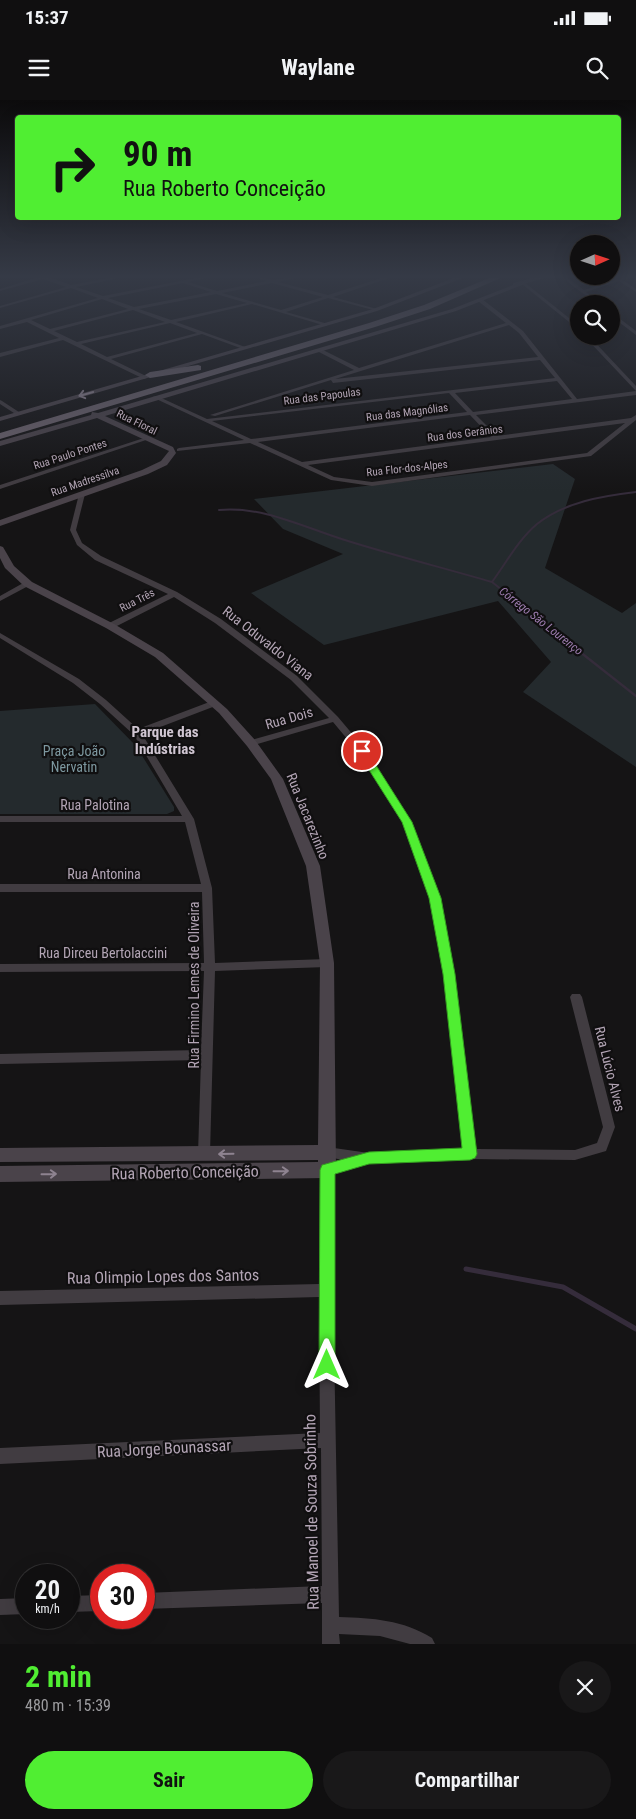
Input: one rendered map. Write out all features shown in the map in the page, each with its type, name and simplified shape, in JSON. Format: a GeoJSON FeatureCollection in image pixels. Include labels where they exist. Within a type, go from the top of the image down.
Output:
{"type":"FeatureCollection","features":[{"type":"Feature","properties":{"kind":"highway"},"geometry":{"type":"LineString","coordinates":[[0,431],[288,348]]}},
{"type":"Feature","properties":{"kind":"highway"},"geometry":{"type":"LineString","coordinates":[[0,436],[289,348]]}},
{"type":"Feature","properties":{"kind":"highway"},"geometry":{"type":"LineString","coordinates":[[147,376],[276,352]]}},
{"type":"Feature","properties":{"kind":"highway"},"geometry":{"type":"LineString","coordinates":[[181,390],[276,352]]}},
{"type":"Feature","properties":{"kind":"street"},"geometry":{"type":"LineString","coordinates":[[0,355],[26,348]]}},
{"type":"Feature","properties":{"kind":"street"},"geometry":{"type":"LineString","coordinates":[[84,348],[147,376]]}},
{"type":"Feature","properties":{"kind":"street"},"geometry":{"type":"LineString","coordinates":[[106,359],[146,348]]}},
{"type":"Feature","properties":{"kind":"street"},"geometry":{"type":"LineString","coordinates":[[0,419],[245,348]]}},
{"type":"Feature","properties":{"kind":"street"},"geometry":{"type":"LineString","coordinates":[[0,444],[95,414],[326,348]]}},
{"type":"Feature","properties":{"kind":"street"},"geometry":{"type":"LineString","coordinates":[[205,419],[240,406],[427,348]]}},
{"type":"Feature","properties":{"kind":"street"},"geometry":{"type":"LineString","coordinates":[[535,348],[575,400]]}},
{"type":"Feature","properties":{"kind":"street"},"geometry":{"type":"LineString","coordinates":[[597,348],[636,391]]}},
{"type":"Feature","properties":{"kind":"street"},"geometry":{"type":"LineString","coordinates":[[319,350],[360,368]]}},
{"type":"Feature","properties":{"kind":"street"},"geometry":{"type":"LineString","coordinates":[[309,384],[543,358]]}},
{"type":"Feature","properties":{"kind":"street"},"geometry":{"type":"LineString","coordinates":[[360,368],[359,372],[364,378]]}},
{"type":"Feature","properties":{"kind":"street","name":"Rua das Papoulas"},"geometry":{"type":"LineString","coordinates":[[205,419],[559,380]]}},
{"type":"Feature","properties":{"kind":"street"},"geometry":{"type":"LineString","coordinates":[[450,391],[496,439]]}},
{"type":"Feature","properties":{"kind":"street","name":"Rua das Magnólias"},"geometry":{"type":"LineString","coordinates":[[174,451],[472,414],[636,391]]}},
{"type":"Feature","properties":{"kind":"street","name":"Rua Flor-dos-Alpes"},"geometry":{"type":"LineString","coordinates":[[155,397],[333,479],[372,484],[588,455],[634,419]]}},
{"type":"Feature","properties":{"kind":"street"},"geometry":{"type":"LineString","coordinates":[[0,402],[20,414]]}},
{"type":"Feature","properties":{"kind":"street"},"geometry":{"type":"LineString","coordinates":[[240,406],[249,415]]}},
{"type":"Feature","properties":{"kind":"street","name":"Rua Floral"},"geometry":{"type":"LineString","coordinates":[[95,414],[174,451]]}},
{"type":"Feature","properties":{"kind":"street","name":"Rua dos Gerânios"},"geometry":{"type":"LineString","coordinates":[[300,464],[634,419]]}},
{"type":"Feature","properties":{"kind":"street","name":"Rua Paulo Pontes"},"geometry":{"type":"LineString","coordinates":[[0,487],[146,439]]}},
{"type":"Feature","properties":{"kind":"street","name":"Rua Madressilva"},"geometry":{"type":"LineString","coordinates":[[0,523],[146,472],[164,463],[174,451]]}},
{"type":"Feature","properties":{"kind":"street","name":"Rua Oduvaldo Viana"},"geometry":{"type":"LineString","coordinates":[[82,494],[74,530],[79,544],[98,558],[174,594],[218,621],[294,678],[335,719],[362,751],[407,822],[435,898],[449,974],[470,1154]]}},
{"type":"Feature","properties":{"kind":"street","name":"Rua Jacarezinho"},"geometry":{"type":"LineString","coordinates":[[0,549],[10,568],[28,584],[110,626],[159,655],[215,703],[251,743],[277,779],[312,866],[327,963],[327,1161]]}},
{"type":"Feature","properties":{"kind":"street"},"geometry":{"type":"LineString","coordinates":[[0,599],[28,584]]}},
{"type":"Feature","properties":{"kind":"street","name":"Rua Três"},"geometry":{"type":"LineString","coordinates":[[110,626],[174,594]]}},
{"type":"Feature","properties":{"kind":"street","name":"Rua Firmino Lemes de Oliveira"},"geometry":{"type":"LineString","coordinates":[[0,635],[76,681],[103,702],[137,733],[189,819],[207,888],[210,968],[204,1154]]}},
{"type":"Feature","properties":{"kind":"street"},"geometry":{"type":"LineString","coordinates":[[137,733],[215,703]]}},
{"type":"Feature","properties":{"kind":"street","name":"Rua Dois"},"geometry":{"type":"LineString","coordinates":[[251,743],[335,719]]}},
{"type":"Feature","properties":{"kind":"street","name":"Rua Palotina"},"geometry":{"type":"LineString","coordinates":[[0,819],[189,819]]}},
{"type":"Feature","properties":{"kind":"street","name":"Rua Antonina"},"geometry":{"type":"LineString","coordinates":[[0,888],[207,888]]}},
{"type":"Feature","properties":{"kind":"street","name":"Rua Dirceu Bertolaccini"},"geometry":{"type":"LineString","coordinates":[[0,968],[210,968],[327,963]]}},
{"type":"Feature","properties":{"kind":"street","name":"Rua Lúcio Alves"},"geometry":{"type":"LineString","coordinates":[[576,997],[609,1127],[602,1147]]}},
{"type":"Feature","properties":{"kind":"street"},"geometry":{"type":"LineString","coordinates":[[0,1059],[207,1055]]}},
{"type":"Feature","properties":{"kind":"street","name":"Rua Roberto Conceição"},"geometry":{"type":"LineString","coordinates":[[0,1174],[470,1154],[575,1155],[602,1147]]}},
{"type":"Feature","properties":{"kind":"street","name":"Rua Roberto Conceição"},"geometry":{"type":"LineString","coordinates":[[0,1155],[204,1154],[327,1161]]}},
{"type":"Feature","properties":{"kind":"street","name":"Rua Manoel de Souza Sobrinho"},"geometry":{"type":"LineString","coordinates":[[327,1161],[326,1290],[331,1644]]}},
{"type":"Feature","properties":{"kind":"street","name":"Rua Olimpio Lopes dos Santos"},"geometry":{"type":"LineString","coordinates":[[0,1298],[326,1290]]}},
{"type":"Feature","properties":{"kind":"street","name":"Rua Jorge Bounassar"},"geometry":{"type":"LineString","coordinates":[[0,1456],[328,1440]]}},
{"type":"Feature","properties":{"kind":"street"},"geometry":{"type":"LineString","coordinates":[[155,1601],[330,1594]]}},
{"type":"Feature","properties":{"kind":"street"},"geometry":{"type":"LineString","coordinates":[[0,1607],[15,1606]]}},
{"type":"Feature","properties":{"kind":"street"},"geometry":{"type":"LineString","coordinates":[[330,1625],[393,1630],[414,1636],[426,1644]]}},
{"type":"Feature","properties":{"kind":"green space"},"geometry":{"type":"Polygon","coordinates":[[[553,464],[575,479],[545,568],[622,613],[636,603],[636,767],[523,692],[551,662],[498,601],[324,645],[251,593],[343,554],[283,529],[254,499],[553,464]]]}},
{"type":"Feature","properties":{"kind":"green space","name":"Praça João Nervatin"},"geometry":{"type":"Polygon","coordinates":[[[95,704],[136,746],[174,807],[174,811],[167,814],[0,814],[0,711],[95,704]]]}},
{"type":"Feature","properties":{"kind":"waterway","name":"Córrego São Lourenço"},"geometry":{"type":"LineString","coordinates":[[492,582],[530,530],[548,516],[584,501],[636,492]]}},
{"type":"Feature","properties":{"kind":"waterway"},"geometry":{"type":"LineString","coordinates":[[219,510],[253,511],[285,519],[332,536],[492,582]]}},
{"type":"Feature","properties":{"kind":"waterway","name":"Córrego São Lourenço"},"geometry":{"type":"LineString","coordinates":[[492,582],[539,619]]}},
{"type":"Feature","properties":{"kind":"waterway","name":"Córrego São Lourenço"},"geometry":{"type":"LineString","coordinates":[[537,618],[636,696]]}},
{"type":"Feature","properties":{"kind":"waterway"},"geometry":{"type":"LineString","coordinates":[[466,1269],[563,1287],[636,1329]]}},
{"type":"Feature","properties":{"kind":"district","name":"Parque das Indústrias"},"geometry":{"type":"Point","coordinates":[165,740]}},
{"type":"Feature","properties":{"kind":"route"},"geometry":{"type":"LineString","coordinates":[[327,1365],[327,1170],[369,1158],[470,1154],[449,974],[435,898],[407,822],[362,751]]}}]}
